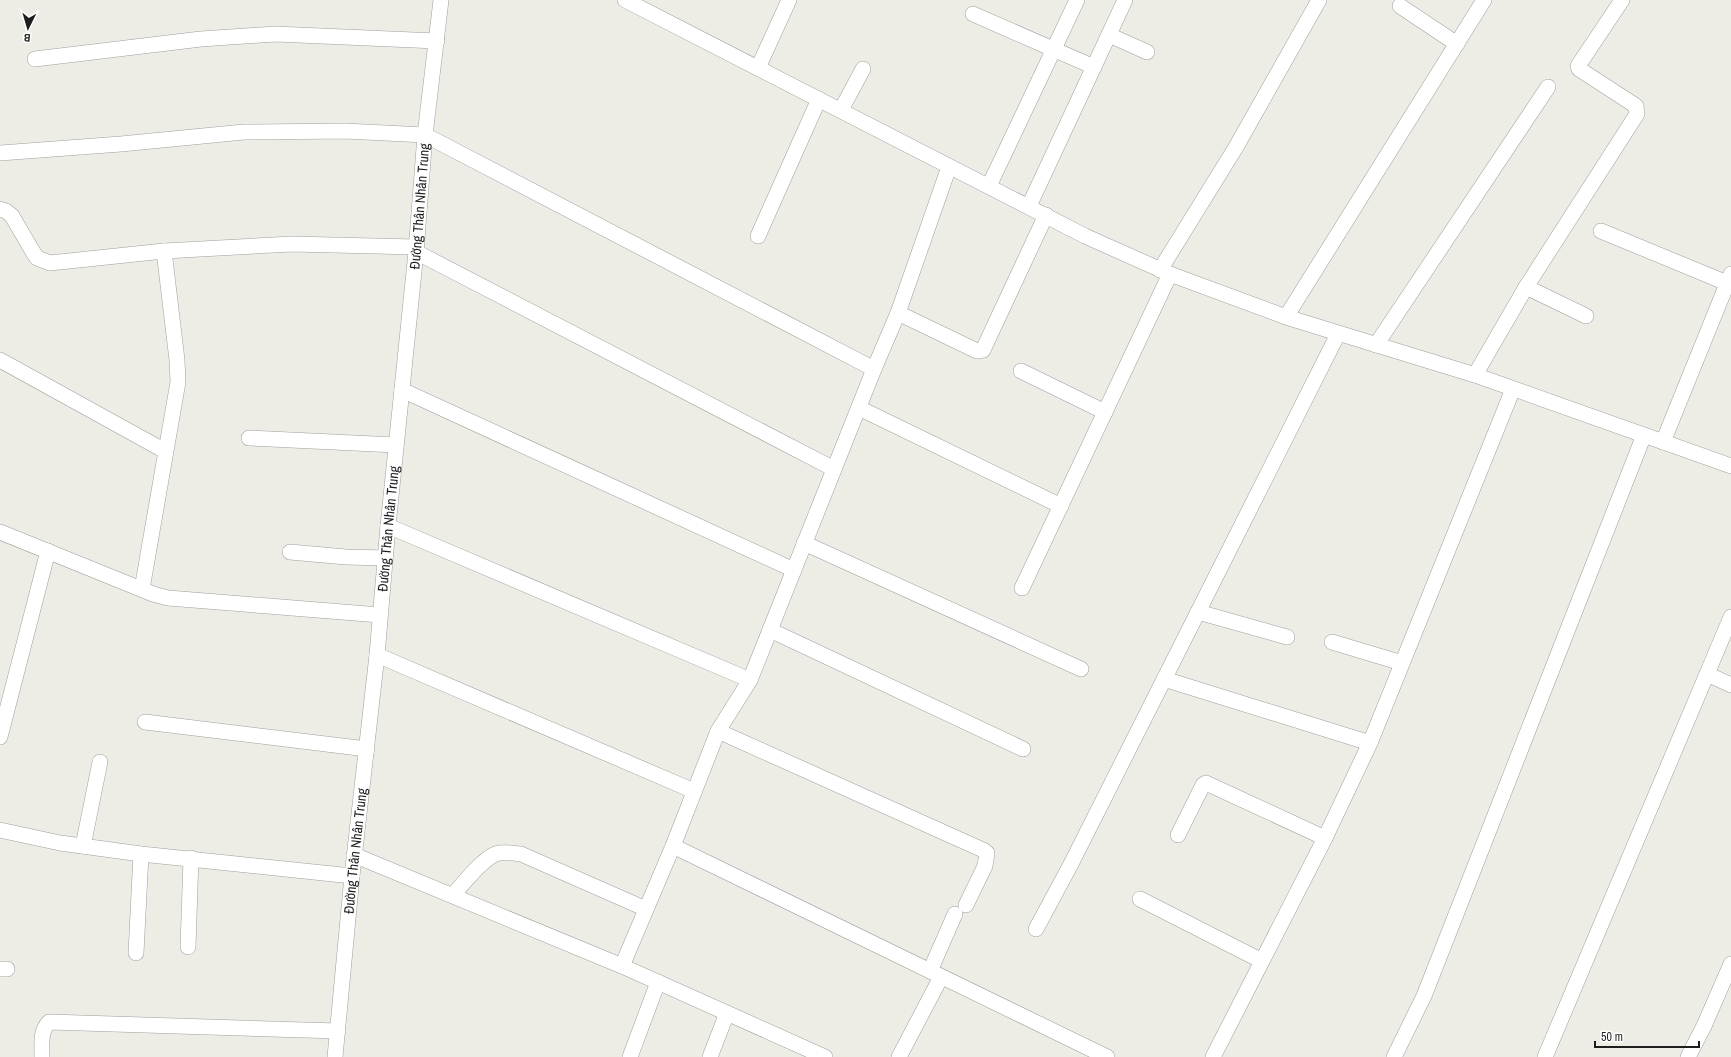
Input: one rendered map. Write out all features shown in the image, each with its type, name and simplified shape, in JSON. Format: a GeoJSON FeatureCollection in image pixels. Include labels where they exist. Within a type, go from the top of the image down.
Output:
{"type":"FeatureCollection","features":[{"type":"Feature","properties":{"kind":"street","name":"Đường Thân Nhân Trung"},"geometry":{"type":"LineString","coordinates":[[340,1056],[338,1031],[354,855],[377,655],[388,526],[416,249],[425,135],[441,0]]}},
{"type":"Feature","properties":{"kind":"street"},"geometry":{"type":"LineString","coordinates":[[625,0],[1085,236],[1165,272],[1286,317],[1475,375],[1731,466]]}},
{"type":"Feature","properties":{"kind":"street"},"geometry":{"type":"LineString","coordinates":[[758,68],[788,0]]}},
{"type":"Feature","properties":{"kind":"street"},"geometry":{"type":"LineString","coordinates":[[989,186],[1076,0]]}},
{"type":"Feature","properties":{"kind":"street"},"geometry":{"type":"LineString","coordinates":[[1029,206],[1126,0]]}},
{"type":"Feature","properties":{"kind":"street"},"geometry":{"type":"LineString","coordinates":[[1022,588],[1105,412],[1165,272],[1319,0]]}},
{"type":"Feature","properties":{"kind":"street"},"geometry":{"type":"LineString","coordinates":[[1286,317],[1484,0]]}},
{"type":"Feature","properties":{"kind":"street"},"geometry":{"type":"LineString","coordinates":[[1475,375],[1526,287],[1637,114],[1636,106],[1579,69],[1578,66],[1622,0]]}},
{"type":"Feature","properties":{"kind":"street"},"geometry":{"type":"LineString","coordinates":[[1400,6],[1457,44]]}},
{"type":"Feature","properties":{"kind":"street"},"geometry":{"type":"LineString","coordinates":[[973,14],[1054,48],[1094,67]]}},
{"type":"Feature","properties":{"kind":"street"},"geometry":{"type":"LineString","coordinates":[[35,59],[201,39],[275,34],[437,41]]}},
{"type":"Feature","properties":{"kind":"street"},"geometry":{"type":"LineString","coordinates":[[1109,35],[1147,52]]}},
{"type":"Feature","properties":{"kind":"street"},"geometry":{"type":"LineString","coordinates":[[841,110],[863,69]]}},
{"type":"Feature","properties":{"kind":"street"},"geometry":{"type":"LineString","coordinates":[[1376,345],[1548,86]]}},
{"type":"Feature","properties":{"kind":"street"},"geometry":{"type":"LineString","coordinates":[[758,236],[819,99]]}},
{"type":"Feature","properties":{"kind":"street"},"geometry":{"type":"LineString","coordinates":[[0,153],[121,144],[244,132],[345,131],[425,135],[874,369]]}},
{"type":"Feature","properties":{"kind":"street"},"geometry":{"type":"LineString","coordinates":[[622,966],[673,846],[718,731],[750,680],[858,408],[898,313],[949,167]]}},
{"type":"Feature","properties":{"kind":"street"},"geometry":{"type":"LineString","coordinates":[[0,209],[6,211],[12,216],[37,258],[50,263],[164,251],[292,244],[416,249],[834,469]]}},
{"type":"Feature","properties":{"kind":"street"},"geometry":{"type":"LineString","coordinates":[[898,313],[977,351],[983,350],[1046,215]]}},
{"type":"Feature","properties":{"kind":"street"},"geometry":{"type":"LineString","coordinates":[[1601,231],[1729,278],[1663,442]]}},
{"type":"Feature","properties":{"kind":"street"},"geometry":{"type":"LineString","coordinates":[[142,589],[178,382],[177,360],[164,251]]}},
{"type":"Feature","properties":{"kind":"street"},"geometry":{"type":"LineString","coordinates":[[1526,287],[1586,316]]}},
{"type":"Feature","properties":{"kind":"street"},"geometry":{"type":"LineString","coordinates":[[1036,929],[1071,864],[1338,334]]}},
{"type":"Feature","properties":{"kind":"street"},"geometry":{"type":"LineString","coordinates":[[0,360],[165,451]]}},
{"type":"Feature","properties":{"kind":"street"},"geometry":{"type":"LineString","coordinates":[[1020,371],[1105,412]]}},
{"type":"Feature","properties":{"kind":"street"},"geometry":{"type":"LineString","coordinates":[[1213,1057],[1325,838],[1370,743],[1513,389]]}},
{"type":"Feature","properties":{"kind":"street"},"geometry":{"type":"LineString","coordinates":[[402,390],[794,570]]}},
{"type":"Feature","properties":{"kind":"street"},"geometry":{"type":"LineString","coordinates":[[858,408],[1061,506]]}},
{"type":"Feature","properties":{"kind":"street"},"geometry":{"type":"LineString","coordinates":[[1394,1057],[1424,996],[1644,435]]}},
{"type":"Feature","properties":{"kind":"street"},"geometry":{"type":"LineString","coordinates":[[249,438],[396,445]]}},
{"type":"Feature","properties":{"kind":"street"},"geometry":{"type":"LineString","coordinates":[[388,526],[750,680]]}},
{"type":"Feature","properties":{"kind":"street"},"geometry":{"type":"LineString","coordinates":[[0,532],[168,598],[380,615]]}},
{"type":"Feature","properties":{"kind":"street"},"geometry":{"type":"LineString","coordinates":[[804,543],[1081,669]]}},
{"type":"Feature","properties":{"kind":"street"},"geometry":{"type":"LineString","coordinates":[[0,737],[48,551]]}},
{"type":"Feature","properties":{"kind":"street"},"geometry":{"type":"LineString","coordinates":[[290,552],[346,557],[385,558]]}},
{"type":"Feature","properties":{"kind":"street"},"geometry":{"type":"LineString","coordinates":[[1198,612],[1287,637]]}},
{"type":"Feature","properties":{"kind":"street"},"geometry":{"type":"LineString","coordinates":[[1545,1057],[1731,617]]}},
{"type":"Feature","properties":{"kind":"street"},"geometry":{"type":"LineString","coordinates":[[770,630],[1023,749]]}},
{"type":"Feature","properties":{"kind":"street"},"geometry":{"type":"LineString","coordinates":[[1332,642],[1402,663]]}},
{"type":"Feature","properties":{"kind":"street"},"geometry":{"type":"LineString","coordinates":[[377,655],[694,791]]}},
{"type":"Feature","properties":{"kind":"street"},"geometry":{"type":"LineString","coordinates":[[1707,674],[1731,685]]}},
{"type":"Feature","properties":{"kind":"street"},"geometry":{"type":"LineString","coordinates":[[1164,679],[1370,743]]}},
{"type":"Feature","properties":{"kind":"street"},"geometry":{"type":"LineString","coordinates":[[145,722],[366,748]]}},
{"type":"Feature","properties":{"kind":"street"},"geometry":{"type":"LineString","coordinates":[[718,731],[987,853],[987,862],[961,909],[935,974],[898,1057]]}},
{"type":"Feature","properties":{"kind":"street"},"geometry":{"type":"LineString","coordinates":[[83,846],[100,762]]}},
{"type":"Feature","properties":{"kind":"street"},"geometry":{"type":"LineString","coordinates":[[1178,835],[1203,785],[1206,783],[1325,838]]}},
{"type":"Feature","properties":{"kind":"street"},"geometry":{"type":"LineString","coordinates":[[0,830],[54,842],[141,854],[191,858],[352,876]]}},
{"type":"Feature","properties":{"kind":"street"},"geometry":{"type":"LineString","coordinates":[[673,846],[1107,1057]]}},
{"type":"Feature","properties":{"kind":"street"},"geometry":{"type":"LineString","coordinates":[[452,895],[489,856],[507,852],[521,854],[646,909]]}},
{"type":"Feature","properties":{"kind":"street"},"geometry":{"type":"LineString","coordinates":[[136,952],[141,854]]}},
{"type":"Feature","properties":{"kind":"street"},"geometry":{"type":"LineString","coordinates":[[354,855],[622,966],[826,1057]]}},
{"type":"Feature","properties":{"kind":"street"},"geometry":{"type":"LineString","coordinates":[[188,947],[191,858]]}},
{"type":"Feature","properties":{"kind":"street"},"geometry":{"type":"LineString","coordinates":[[1140,899],[1262,961]]}},
{"type":"Feature","properties":{"kind":"street"},"geometry":{"type":"LineString","coordinates":[[1688,1057],[1730,968]]}},
{"type":"Feature","properties":{"kind":"street"},"geometry":{"type":"LineString","coordinates":[[630,1057],[658,982]]}},
{"type":"Feature","properties":{"kind":"street"},"geometry":{"type":"LineString","coordinates":[[710,1057],[727,1013]]}},
{"type":"Feature","properties":{"kind":"street"},"geometry":{"type":"LineString","coordinates":[[42,1057],[42,1035],[44,1027],[49,1022],[338,1031]]}}]}
